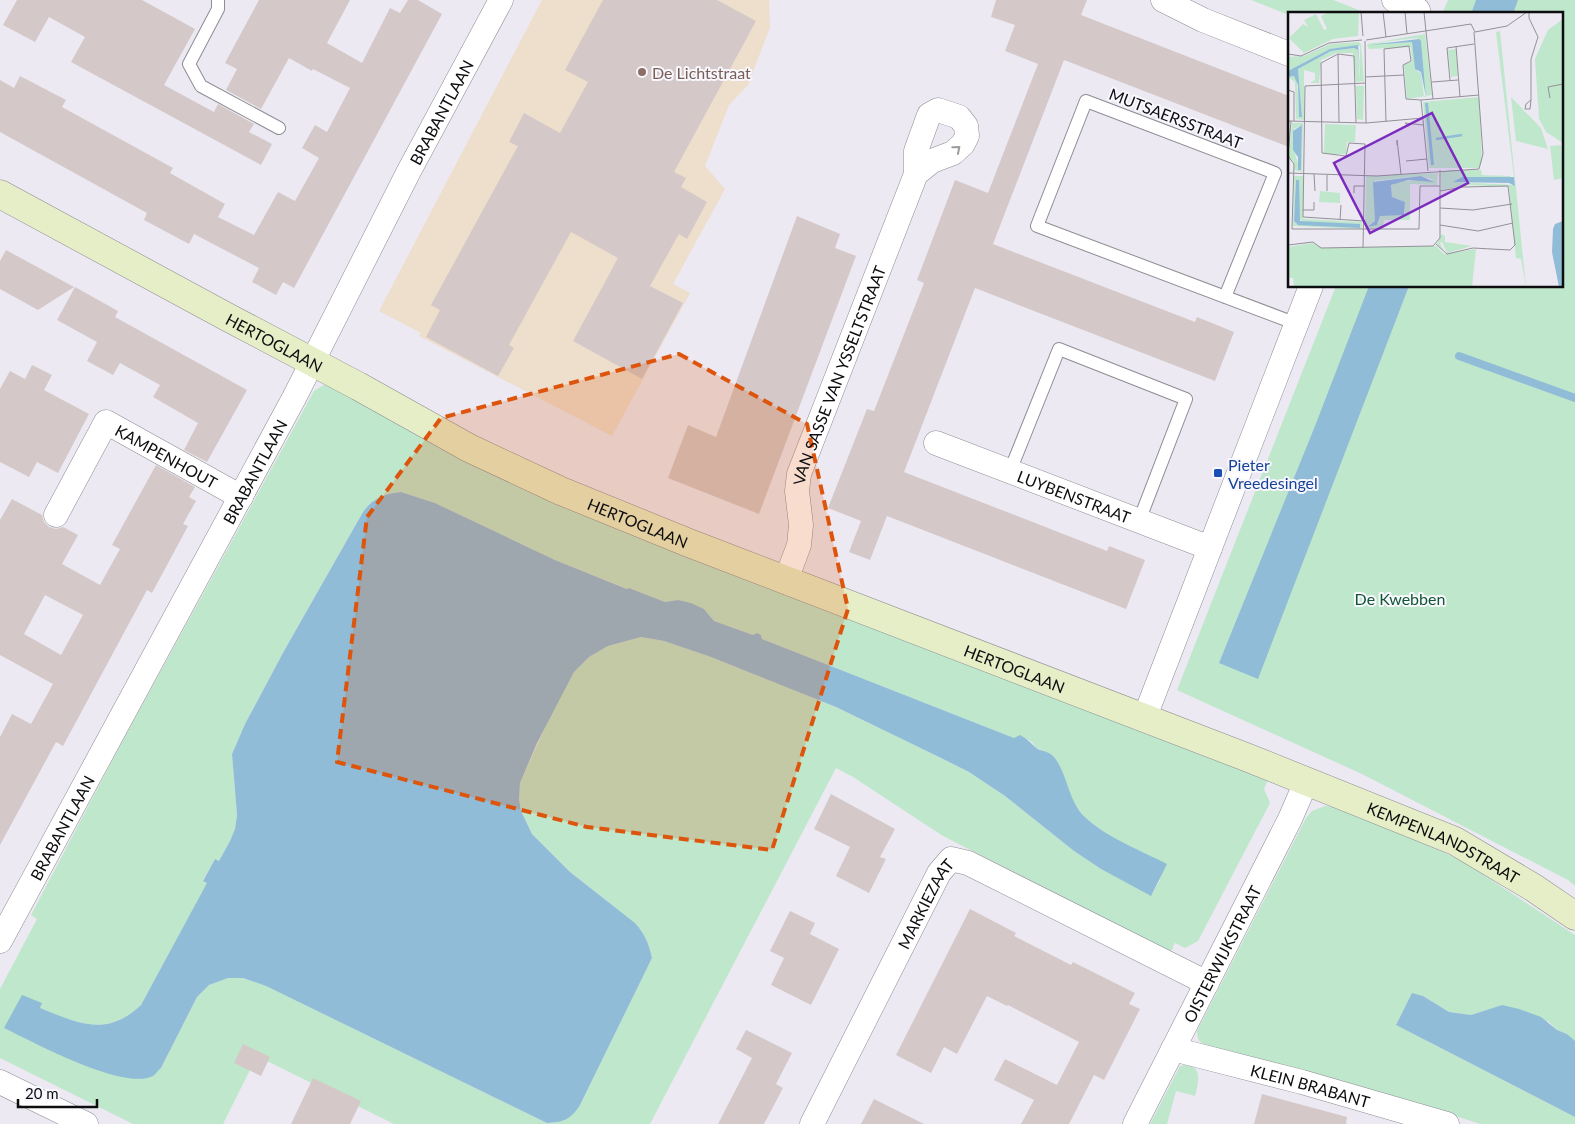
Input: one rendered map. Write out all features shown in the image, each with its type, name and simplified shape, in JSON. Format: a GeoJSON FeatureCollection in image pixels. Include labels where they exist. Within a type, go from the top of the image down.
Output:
{"type":"FeatureCollection","features":[{"type":"Feature","properties":{"kind":"street","name":"BRABANTLAAN"},"geometry":{"type":"LineString","coordinates":[[1,935],[241,496],[312,362],[409,171],[501,0]]}},
{"type":"Feature","properties":{"kind":"street"},"geometry":{"type":"LineString","coordinates":[[1164,0],[1201,10],[1288,54]]}},
{"type":"Feature","properties":{"kind":"street"},"geometry":{"type":"LineString","coordinates":[[1394,0],[1418,8]]}},
{"type":"Feature","properties":{"kind":"street","name":"VAN SASSE VAN YSSELTSTRAAT"},"geometry":{"type":"LineString","coordinates":[[786,580],[799,545],[802,525],[797,491],[799,474],[916,174]]}},
{"type":"Feature","properties":{"kind":"street","name":"HERTOGLAAN"},"geometry":{"type":"LineString","coordinates":[[0,194],[470,448],[561,491],[689,543],[1306,782]]}},
{"type":"Feature","properties":{"kind":"street"},"geometry":{"type":"LineString","coordinates":[[1144,718],[1310,288]]}},
{"type":"Feature","properties":{"kind":"street","name":"KAMPENHOUT"},"geometry":{"type":"LineString","coordinates":[[56,515],[106,422],[241,496]]}},
{"type":"Feature","properties":{"kind":"street","name":"LUYBENSTRAAT"},"geometry":{"type":"LineString","coordinates":[[936,443],[1210,548]]}},
{"type":"Feature","properties":{"kind":"street","name":"KEMPENLANDSTRAAT"},"geometry":{"type":"LineString","coordinates":[[1306,782],[1454,841],[1534,888],[1575,916]]}},
{"type":"Feature","properties":{"kind":"street","name":"OISTERWIJKSTRAAT"},"geometry":{"type":"LineString","coordinates":[[1135,1124],[1290,819],[1306,782]]}},
{"type":"Feature","properties":{"kind":"street","name":"MARKIEZAAT"},"geometry":{"type":"LineString","coordinates":[[812,1124],[940,873],[951,859],[968,863],[1206,983]]}},
{"type":"Feature","properties":{"kind":"street","name":"KLEIN BRABANT"},"geometry":{"type":"LineString","coordinates":[[1173,1049],[1302,1082],[1447,1124]]}},
{"type":"Feature","properties":{"kind":"street"},"geometry":{"type":"LineString","coordinates":[[0,1082],[86,1124]]}},
{"type":"Feature","properties":{"kind":"lane"},"geometry":{"type":"LineString","coordinates":[[218,0],[218,9],[189,64],[201,86],[279,128]]}},
{"type":"Feature","properties":{"kind":"lane","name":"MUTSAERSSTRAAT"},"geometry":{"type":"LineString","coordinates":[[1225,296],[1275,173],[1086,101],[1037,226],[1296,324]]}},
{"type":"Feature","properties":{"kind":"lane"},"geometry":{"type":"LineString","coordinates":[[1010,472],[1059,349],[1186,399],[1139,521]]}},
{"type":"Feature","properties":{"kind":"highlighted area"},"geometry":{"type":"Polygon","coordinates":[[[679,354],[807,424],[848,609],[772,850],[587,827],[337,762],[367,517],[441,418],[679,354]]]}},
{"type":"Feature","properties":{"kind":"shaded area"},"geometry":{"type":"Polygon","coordinates":[[[542,0],[769,0],[770,27],[748,85],[729,105],[705,166],[725,189],[673,284],[690,293],[612,436],[419,336],[421,333],[379,311],[542,0]]]}},
{"type":"Feature","properties":{"kind":"green space"},"geometry":{"type":"Polygon","coordinates":[[[1251,0],[1333,0],[1364,12],[1288,12],[1288,15],[1251,0]]]}},
{"type":"Feature","properties":{"kind":"green space","name":"De Kwebben"},"geometry":{"type":"Polygon","coordinates":[[[1448,0],[1575,0],[1575,886],[1568,880],[1362,774],[1177,690],[1335,288],[1562,288],[1562,12],[1443,12],[1448,0]]]}},
{"type":"Feature","properties":{"kind":"green space"},"geometry":{"type":"Polygon","coordinates":[[[325,384],[332,385],[1268,780],[1264,789],[1270,803],[1198,941],[1185,948],[1175,943],[1171,952],[943,836],[853,777],[836,768],[650,1124],[394,1124],[257,1056],[223,1124],[133,1124],[0,1058],[0,989],[37,919],[31,915],[122,742],[314,391],[325,384]],[[401,492],[379,497],[363,512],[245,724],[232,754],[237,815],[235,829],[219,861],[215,859],[203,880],[208,883],[141,1005],[116,1022],[91,1024],[66,1018],[39,1008],[41,1003],[4,1028],[161,1068],[197,997],[209,985],[228,978],[243,978],[266,986],[547,1123],[558,1122],[580,1105],[652,958],[646,939],[635,923],[570,872],[532,834],[521,811],[519,799],[520,783],[556,703],[574,672],[589,657],[608,646],[641,637],[664,641],[711,657],[836,707],[969,772],[1005,796],[1074,851],[1101,869],[1151,895],[1160,880],[1106,833],[1086,819],[1073,802],[1060,767],[1052,755],[1035,747],[1032,742],[1020,736],[1014,738],[762,639],[761,635],[753,635],[714,621],[704,609],[678,600],[665,602],[555,560],[435,503],[401,492]]]}},
{"type":"Feature","properties":{"kind":"green space"},"geometry":{"type":"Polygon","coordinates":[[[1325,806],[1351,813],[1467,864],[1575,935],[1575,1041],[1567,1034],[1557,1030],[1549,1022],[1502,1005],[1471,1015],[1449,1012],[1423,996],[1412,994],[1396,1025],[1575,1117],[1575,1124],[1480,1124],[1429,1107],[1208,1047],[1200,1041],[1197,1031],[1306,818],[1312,811],[1325,806]]]}},
{"type":"Feature","properties":{"kind":"green space"},"geometry":{"type":"Polygon","coordinates":[[[1180,1066],[1191,1066],[1197,1072],[1198,1081],[1195,1096],[1176,1091],[1167,1124],[1150,1124],[1180,1066]]]}},
{"type":"Feature","properties":{"kind":"water"},"geometry":{"type":"Polygon","coordinates":[[[1476,0],[1518,0],[1514,12],[1472,12],[1476,0]]]}},
{"type":"Feature","properties":{"kind":"water"},"geometry":{"type":"Polygon","coordinates":[[[1368,288],[1408,288],[1258,679],[1219,663],[1315,426],[1368,288]]]}},
{"type":"Feature","properties":{"kind":"water"},"geometry":{"type":"Polygon","coordinates":[[[401,492],[435,503],[555,560],[627,589],[629,588],[665,602],[678,600],[691,603],[704,609],[714,621],[753,635],[757,633],[761,635],[762,639],[1014,738],[1020,735],[1037,748],[1052,755],[1061,769],[1075,804],[1087,819],[1115,838],[1167,864],[1151,896],[1101,869],[1074,851],[1005,796],[969,772],[836,707],[711,657],[664,641],[641,637],[608,646],[589,657],[574,672],[537,743],[520,783],[519,799],[521,811],[532,834],[570,872],[635,923],[646,939],[652,958],[580,1105],[566,1119],[547,1123],[266,986],[243,978],[228,978],[209,985],[197,997],[161,1068],[153,1076],[139,1079],[121,1077],[78,1063],[4,1028],[22,995],[42,1003],[40,1008],[79,1022],[92,1024],[116,1022],[141,1005],[207,883],[203,881],[215,859],[219,861],[235,829],[237,815],[232,754],[245,724],[363,512],[379,497],[401,492]]]}},
{"type":"Feature","properties":{"kind":"water"},"geometry":{"type":"Polygon","coordinates":[[[1412,993],[1423,996],[1449,1012],[1471,1015],[1502,1005],[1519,1009],[1541,1017],[1557,1030],[1567,1034],[1575,1041],[1575,1117],[1396,1025],[1412,993]]]}},
{"type":"Feature","properties":{"kind":"building"},"geometry":{"type":"Polygon","coordinates":[[[17,0],[142,0],[195,29],[164,85],[214,112],[218,104],[254,124],[249,132],[272,144],[261,165],[71,62],[85,37],[49,17],[35,42],[3,25],[17,0]]]}},
{"type":"Feature","properties":{"kind":"building"},"geometry":{"type":"Polygon","coordinates":[[[259,0],[350,0],[327,43],[362,63],[390,8],[400,13],[408,0],[418,0],[442,14],[294,288],[283,282],[276,295],[252,282],[259,268],[194,234],[189,244],[144,220],[147,213],[0,132],[0,80],[14,88],[20,76],[66,100],[62,107],[173,168],[170,173],[225,204],[218,217],[254,235],[278,192],[295,201],[319,158],[302,148],[315,125],[327,132],[350,88],[313,69],[312,71],[289,58],[261,109],[226,90],[237,69],[225,63],[259,0]]]}},
{"type":"Feature","properties":{"kind":"building"},"geometry":{"type":"Polygon","coordinates":[[[603,0],[717,0],[756,21],[674,172],[686,178],[681,187],[707,202],[687,239],[679,234],[650,286],[683,303],[642,379],[573,341],[618,258],[571,232],[509,345],[514,348],[498,376],[426,337],[440,310],[431,305],[518,146],[509,142],[524,113],[560,133],[588,82],[565,70],[603,0]]]}},
{"type":"Feature","properties":{"kind":"building"},"geometry":{"type":"Polygon","coordinates":[[[996,0],[1087,0],[1081,15],[1288,96],[1288,147],[1064,60],[993,244],[1195,322],[1197,317],[1234,332],[1215,381],[975,288],[904,472],[1107,551],[1109,546],[1145,560],[1126,609],[887,516],[870,560],[849,552],[861,521],[828,508],[867,409],[874,411],[924,283],[917,280],[955,180],[988,193],[1038,64],[1005,51],[1015,25],[991,17],[996,0]]]}},
{"type":"Feature","properties":{"kind":"building"},"geometry":{"type":"Polygon","coordinates":[[[797,216],[840,234],[835,248],[856,256],[759,514],[668,478],[688,425],[716,437],[797,216]]]}},
{"type":"Feature","properties":{"kind":"building"},"geometry":{"type":"Polygon","coordinates":[[[6,250],[74,287],[38,310],[0,289],[0,261],[6,250]]]}},
{"type":"Feature","properties":{"kind":"building"},"geometry":{"type":"Polygon","coordinates":[[[75,287],[118,311],[115,317],[247,390],[207,462],[184,450],[198,423],[153,397],[160,385],[120,363],[113,375],[87,361],[97,342],[57,320],[75,287]]]}},
{"type":"Feature","properties":{"kind":"building"},"geometry":{"type":"Polygon","coordinates":[[[32,365],[52,375],[44,390],[89,414],[58,473],[37,462],[29,477],[0,462],[0,389],[10,371],[25,379],[32,365]]]}},
{"type":"Feature","properties":{"kind":"building"},"geometry":{"type":"Polygon","coordinates":[[[156,465],[195,487],[189,497],[196,501],[183,524],[188,526],[152,593],[147,590],[63,746],[56,742],[0,845],[0,737],[12,714],[31,724],[53,684],[0,655],[0,520],[12,499],[42,515],[44,522],[49,527],[56,529],[63,527],[78,535],[62,564],[100,585],[120,549],[112,545],[156,465]],[[45,595],[24,634],[61,655],[83,615],[45,595]]]}},
{"type":"Feature","properties":{"kind":"building"},"geometry":{"type":"Polygon","coordinates":[[[831,794],[895,829],[880,857],[886,859],[869,893],[836,876],[850,847],[814,829],[831,794]]]}},
{"type":"Feature","properties":{"kind":"building"},"geometry":{"type":"Polygon","coordinates":[[[970,909],[1016,933],[1014,936],[1071,965],[1073,962],[1135,993],[1129,1004],[1140,1009],[1104,1080],[1094,1075],[1069,1124],[1021,1124],[1034,1100],[994,1080],[1005,1059],[1057,1085],[1079,1042],[987,996],[957,1054],[944,1047],[931,1073],[896,1055],[970,909]]]}},
{"type":"Feature","properties":{"kind":"building"},"geometry":{"type":"Polygon","coordinates":[[[790,911],[815,923],[810,934],[839,949],[811,1005],[771,985],[784,958],[770,951],[790,911]]]}},
{"type":"Feature","properties":{"kind":"building"},"geometry":{"type":"Polygon","coordinates":[[[746,1030],[792,1053],[776,1084],[783,1088],[764,1124],[718,1124],[752,1058],[736,1049],[746,1030]]]}},
{"type":"Feature","properties":{"kind":"building"},"geometry":{"type":"Polygon","coordinates":[[[243,1044],[270,1057],[261,1076],[234,1063],[243,1044]]]}},
{"type":"Feature","properties":{"kind":"building"},"geometry":{"type":"Polygon","coordinates":[[[313,1078],[361,1101],[350,1124],[291,1124],[313,1078]]]}},
{"type":"Feature","properties":{"kind":"building"},"geometry":{"type":"Polygon","coordinates":[[[1262,1094],[1347,1117],[1346,1124],[1254,1124],[1262,1094]]]}},
{"type":"Feature","properties":{"kind":"building"},"geometry":{"type":"Polygon","coordinates":[[[874,1099],[924,1124],[861,1124],[874,1099]]]}},
{"type":"Feature","properties":{"kind":"waterway"},"geometry":{"type":"LineString","coordinates":[[1459,356],[1575,398]]}},
{"type":"Feature","properties":{"kind":"place","name":"De Lichtstraat"},"geometry":{"type":"Point","coordinates":[642,72]}},
{"type":"Feature","properties":{"kind":"place","name":"Pieter Vreedesingel"},"geometry":{"type":"Point","coordinates":[1218,473]}}]}
